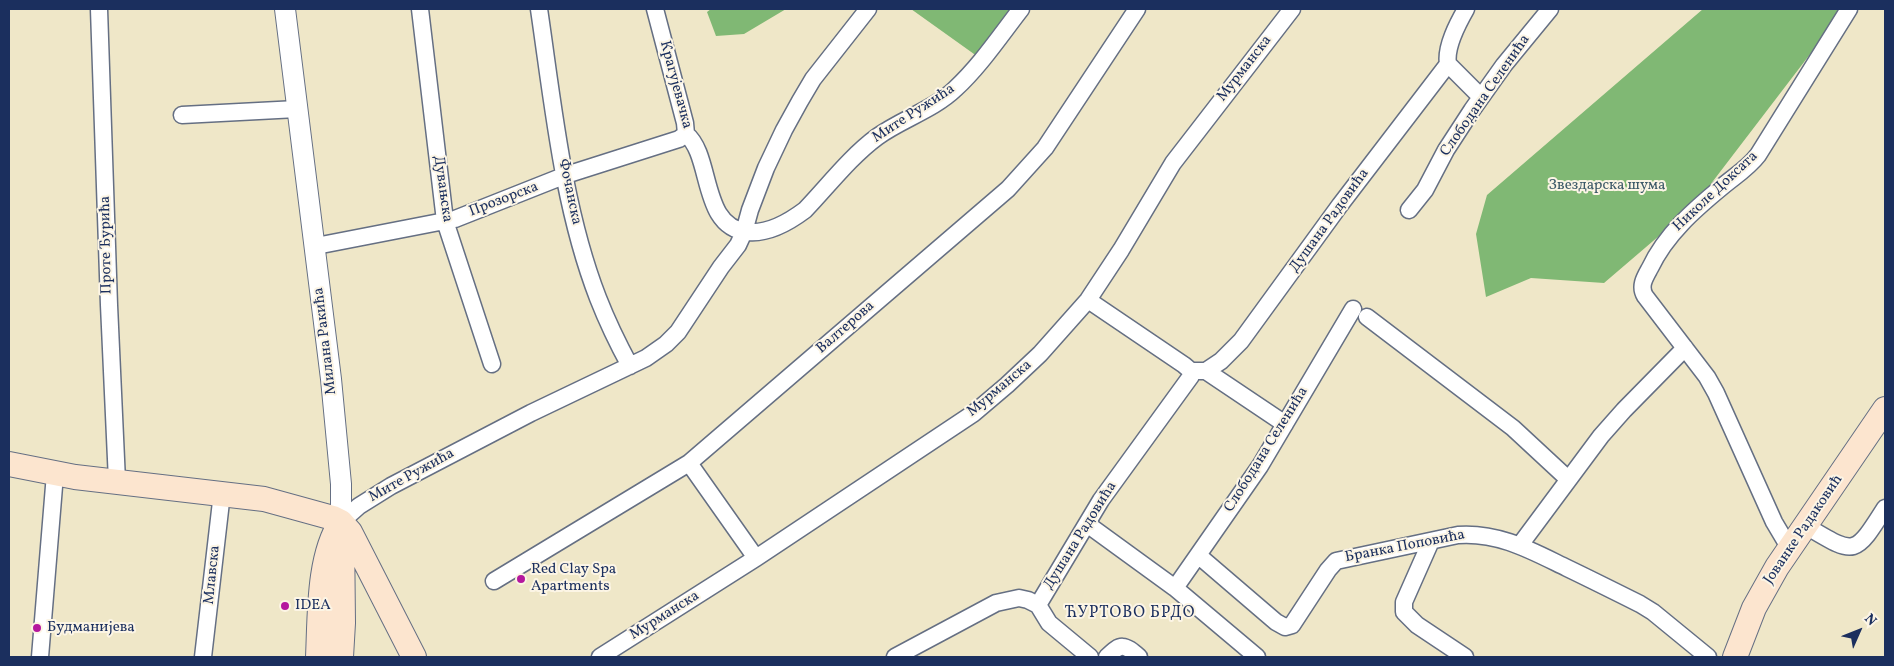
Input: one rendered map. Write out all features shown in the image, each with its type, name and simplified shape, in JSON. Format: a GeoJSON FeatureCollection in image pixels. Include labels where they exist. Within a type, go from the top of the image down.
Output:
{"type":"FeatureCollection","features":[{"type":"Feature","properties":{"kind":"main road","name":"Јованке Радаковић"},"geometry":{"type":"LineString","coordinates":[[1735,657],[1764,588],[1885,409]]}},
{"type":"Feature","properties":{"kind":"main road"},"geometry":{"type":"LineString","coordinates":[[9,464],[55,474],[222,493],[279,502],[342,522]]}},
{"type":"Feature","properties":{"kind":"main road"},"geometry":{"type":"LineString","coordinates":[[318,657],[324,578],[329,548],[333,536],[342,522]]}},
{"type":"Feature","properties":{"kind":"main road"},"geometry":{"type":"LineString","coordinates":[[341,657],[343,623],[342,522]]}},
{"type":"Feature","properties":{"kind":"main road","name":"Милана Ракића"},"geometry":{"type":"LineString","coordinates":[[342,522],[350,532],[414,657]]}},
{"type":"Feature","properties":{"kind":"street","name":"Проте Ђурића"},"geometry":{"type":"LineString","coordinates":[[99,9],[108,305],[117,481]]}},
{"type":"Feature","properties":{"kind":"street","name":"Милана Ракића"},"geometry":{"type":"LineString","coordinates":[[285,9],[316,246],[338,449],[342,522]]}},
{"type":"Feature","properties":{"kind":"street","name":"Дувањска"},"geometry":{"type":"LineString","coordinates":[[420,9],[445,221],[492,364]]}},
{"type":"Feature","properties":{"kind":"street","name":"Фочанска"},"geometry":{"type":"LineString","coordinates":[[539,9],[556,132],[579,240],[597,297],[630,366]]}},
{"type":"Feature","properties":{"kind":"street","name":"Крагујевачка"},"geometry":{"type":"LineString","coordinates":[[655,9],[685,123],[686,134],[695,144],[718,213],[731,227],[744,232]]}},
{"type":"Feature","properties":{"kind":"street","name":"Мите Ружића"},"geometry":{"type":"LineString","coordinates":[[342,522],[359,506],[391,486],[531,414],[658,352],[678,332],[721,267],[738,245],[766,168],[789,119],[813,79],[868,9]]}},
{"type":"Feature","properties":{"kind":"street","name":"Мите Ружића"},"geometry":{"type":"LineString","coordinates":[[744,232],[763,231],[794,218],[805,210],[859,152],[872,141],[890,128],[945,98],[982,60],[1021,9]]}},
{"type":"Feature","properties":{"kind":"street","name":"Валтерова"},"geometry":{"type":"LineString","coordinates":[[494,581],[689,463],[1008,189],[1045,148],[1137,9]]}},
{"type":"Feature","properties":{"kind":"street","name":"Мурманска"},"geometry":{"type":"LineString","coordinates":[[600,657],[756,558],[974,413],[1007,385],[1040,354],[1088,300],[1121,250],[1173,163],[1292,9]]}},
{"type":"Feature","properties":{"kind":"street"},"geometry":{"type":"LineString","coordinates":[[1466,9],[1452,41],[1448,64],[1481,98]]}},
{"type":"Feature","properties":{"kind":"street","name":"Слободана Селенића"},"geometry":{"type":"LineString","coordinates":[[1408,210],[1425,190],[1446,150],[1504,65],[1550,9]]}},
{"type":"Feature","properties":{"kind":"street","name":"Николе Доксата"},"geometry":{"type":"LineString","coordinates":[[1790,549],[1774,522],[1716,393],[1685,348],[1645,296],[1642,289],[1655,257],[1672,232],[1753,161],[1849,9]]}},
{"type":"Feature","properties":{"kind":"street","name":"Душана Радовића"},"geometry":{"type":"LineString","coordinates":[[1090,657],[1049,623],[1038,605],[1112,485],[1191,376],[1221,361],[1246,335],[1340,205],[1448,64]]}},
{"type":"Feature","properties":{"kind":"street"},"geometry":{"type":"LineString","coordinates":[[182,115],[297,109]]}},
{"type":"Feature","properties":{"kind":"street","name":"Прозорска"},"geometry":{"type":"LineString","coordinates":[[316,246],[445,221],[469,214],[566,175],[679,139],[686,134]]}},
{"type":"Feature","properties":{"kind":"street"},"geometry":{"type":"LineString","coordinates":[[1088,300],[1184,365],[1199,371],[1285,424]]}},
{"type":"Feature","properties":{"kind":"street","name":"Слободана Селенића"},"geometry":{"type":"LineString","coordinates":[[1175,588],[1260,466],[1353,308]]}},
{"type":"Feature","properties":{"kind":"street"},"geometry":{"type":"LineString","coordinates":[[1367,317],[1513,428],[1568,479]]}},
{"type":"Feature","properties":{"kind":"street"},"geometry":{"type":"LineString","coordinates":[[1520,545],[1587,453],[1624,410],[1685,348]]}},
{"type":"Feature","properties":{"kind":"street"},"geometry":{"type":"LineString","coordinates":[[689,463],[756,558]]}},
{"type":"Feature","properties":{"kind":"street"},"geometry":{"type":"LineString","coordinates":[[40,657],[55,474]]}},
{"type":"Feature","properties":{"kind":"street","name":"Млавска"},"geometry":{"type":"LineString","coordinates":[[202,657],[222,493]]}},
{"type":"Feature","properties":{"kind":"street"},"geometry":{"type":"LineString","coordinates":[[1806,526],[1839,546],[1850,548],[1863,541],[1885,508]]}},
{"type":"Feature","properties":{"kind":"street"},"geometry":{"type":"LineString","coordinates":[[1087,524],[1175,588],[1257,657]]}},
{"type":"Feature","properties":{"kind":"street","name":"Бранка Поповића"},"geometry":{"type":"LineString","coordinates":[[1199,556],[1276,622],[1285,627],[1292,625],[1336,561],[1458,535],[1470,534],[1495,537],[1520,545],[1640,604],[1653,612],[1708,657]]}},
{"type":"Feature","properties":{"kind":"street"},"geometry":{"type":"LineString","coordinates":[[1431,541],[1404,602],[1404,612],[1417,625],[1465,657]]}},
{"type":"Feature","properties":{"kind":"street"},"geometry":{"type":"LineString","coordinates":[[895,657],[1003,600],[1019,598],[1038,605]]}},
{"type":"Feature","properties":{"kind":"street"},"geometry":{"type":"LineString","coordinates":[[1107,657],[1116,648],[1123,646],[1139,657]]}},
{"type":"Feature","properties":{"kind":"green space"},"geometry":{"type":"Polygon","coordinates":[[[711,9],[786,9],[744,34],[716,36],[707,12],[711,9]]]}},
{"type":"Feature","properties":{"kind":"green space"},"geometry":{"type":"Polygon","coordinates":[[[911,9],[1021,9],[981,59],[911,9]]]}},
{"type":"Feature","properties":{"kind":"green space","name":"Звездарска шума"},"geometry":{"type":"Polygon","coordinates":[[[1703,9],[1839,9],[1814,49],[1694,206],[1604,283],[1531,278],[1486,297],[1476,234],[1487,195],[1703,9]]]}},
{"type":"Feature","properties":{"kind":"place","name":"Red Clay Spa Apartments"},"geometry":{"type":"Point","coordinates":[521,579]}},
{"type":"Feature","properties":{"kind":"place","name":"IDEA"},"geometry":{"type":"Point","coordinates":[285,606]}},
{"type":"Feature","properties":{"kind":"place","name":"Будманијева"},"geometry":{"type":"Point","coordinates":[37,628]}},
{"type":"Feature","properties":{"kind":"district","name":"ЋУРТОВО БРДО"},"geometry":{"type":"Point","coordinates":[1130,614]}}]}
